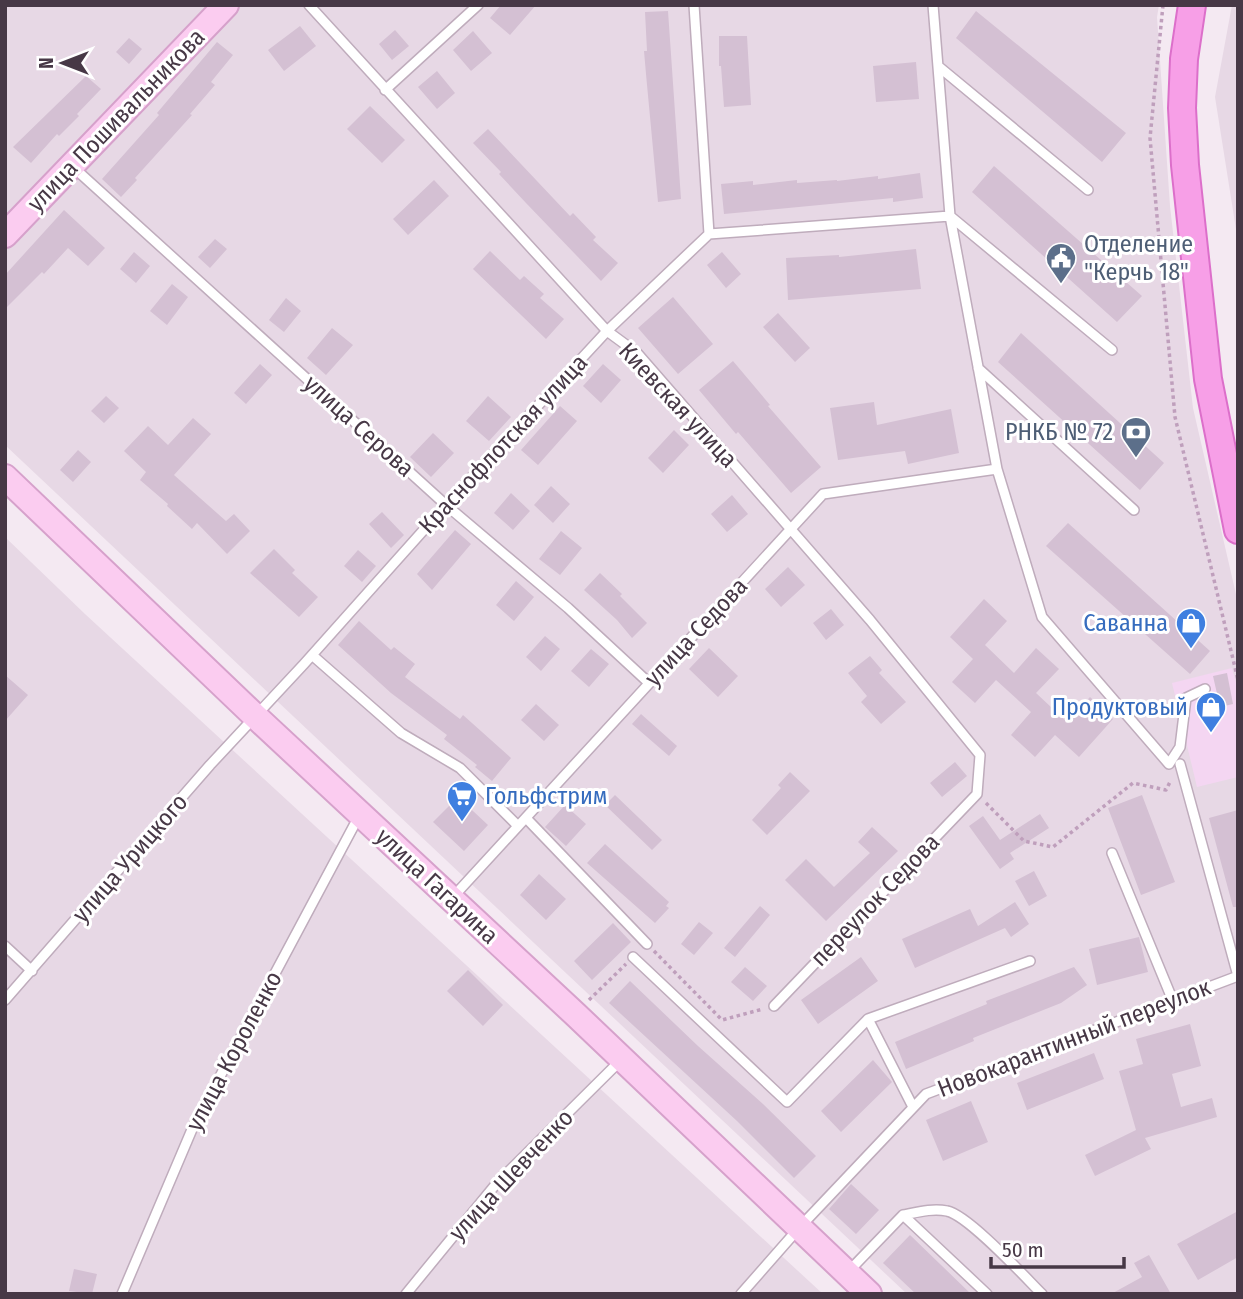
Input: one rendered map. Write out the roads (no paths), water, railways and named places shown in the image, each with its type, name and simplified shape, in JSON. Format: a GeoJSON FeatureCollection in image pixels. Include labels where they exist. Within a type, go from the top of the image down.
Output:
{"type":"FeatureCollection","features":[{"type":"Feature","properties":{"kind":"main road","name":"улица Пошивальникова"},"geometry":{"type":"LineString","coordinates":[[5,235],[226,5]]}},
{"type":"Feature","properties":{"kind":"main road"},"geometry":{"type":"LineString","coordinates":[[1192,5],[1184,59],[1182,108],[1185,165],[1208,379],[1238,530]]}},
{"type":"Feature","properties":{"kind":"main road","name":"улица Гагарина"},"geometry":{"type":"LineString","coordinates":[[5,477],[869,1294]]}},
{"type":"Feature","properties":{"kind":"lane","name":"Киевская улица"},"geometry":{"type":"LineString","coordinates":[[309,5],[607,331],[637,353],[870,620],[980,755],[977,794]]}},
{"type":"Feature","properties":{"kind":"lane"},"geometry":{"type":"LineString","coordinates":[[386,90],[478,5]]}},
{"type":"Feature","properties":{"kind":"lane"},"geometry":{"type":"LineString","coordinates":[[694,5],[709,234],[950,216],[1112,350]]}},
{"type":"Feature","properties":{"kind":"lane"},"geometry":{"type":"LineString","coordinates":[[933,5],[950,216],[997,469],[1042,617],[1170,764],[1180,747],[1186,698],[1205,689]]}},
{"type":"Feature","properties":{"kind":"lane"},"geometry":{"type":"LineString","coordinates":[[938,66],[1088,190]]}},
{"type":"Feature","properties":{"kind":"lane","name":"улица Серова"},"geometry":{"type":"LineString","coordinates":[[72,165],[446,505],[568,608],[649,683]]}},
{"type":"Feature","properties":{"kind":"lane","name":"Краснофлотская улица"},"geometry":{"type":"LineString","coordinates":[[256,717],[607,331],[709,234]]}},
{"type":"Feature","properties":{"kind":"lane"},"geometry":{"type":"LineString","coordinates":[[978,368],[1134,510]]}},
{"type":"Feature","properties":{"kind":"lane","name":"улица Седова"},"geometry":{"type":"LineString","coordinates":[[450,900],[822,494],[997,469]]}},
{"type":"Feature","properties":{"kind":"lane"},"geometry":{"type":"LineString","coordinates":[[312,655],[401,733],[460,768],[518,826]]}},
{"type":"Feature","properties":{"kind":"lane","name":"улица Урицкого"},"geometry":{"type":"LineString","coordinates":[[5,1000],[210,765],[256,717]]}},
{"type":"Feature","properties":{"kind":"lane"},"geometry":{"type":"LineString","coordinates":[[1180,764],[1238,976]]}},
{"type":"Feature","properties":{"kind":"lane","name":"переулок Седова"},"geometry":{"type":"LineString","coordinates":[[774,1006],[977,794]]}},
{"type":"Feature","properties":{"kind":"lane","name":"улица Короленко"},"geometry":{"type":"LineString","coordinates":[[122,1294],[193,1127],[360,814]]}},
{"type":"Feature","properties":{"kind":"lane"},"geometry":{"type":"LineString","coordinates":[[526,818],[646,944]]}},
{"type":"Feature","properties":{"kind":"lane"},"geometry":{"type":"LineString","coordinates":[[1112,853],[1173,1001]]}},
{"type":"Feature","properties":{"kind":"lane"},"geometry":{"type":"LineString","coordinates":[[5,946],[32,971]]}},
{"type":"Feature","properties":{"kind":"lane"},"geometry":{"type":"LineString","coordinates":[[633,957],[787,1102],[868,1019],[1030,961]]}},
{"type":"Feature","properties":{"kind":"lane","name":"Новокарантинный переулок"},"geometry":{"type":"LineString","coordinates":[[741,1294],[799,1228],[926,1094],[1238,976]]}},
{"type":"Feature","properties":{"kind":"lane"},"geometry":{"type":"LineString","coordinates":[[868,1019],[914,1107]]}},
{"type":"Feature","properties":{"kind":"lane","name":"улица Шевченко"},"geometry":{"type":"LineString","coordinates":[[406,1294],[496,1184],[621,1060]]}},
{"type":"Feature","properties":{"kind":"lane"},"geometry":{"type":"LineString","coordinates":[[846,1273],[904,1215],[933,1210],[950,1211],[967,1221],[1042,1294]]}},
{"type":"Feature","properties":{"kind":"lane"},"geometry":{"type":"LineString","coordinates":[[904,1215],[987,1294]]}},
{"type":"Feature","properties":{"kind":"place","name":"Отделение \"Керчь 18\""},"geometry":{"type":"Point","coordinates":[1061,285]}},
{"type":"Feature","properties":{"kind":"place","name":"РНКБ № 72"},"geometry":{"type":"Point","coordinates":[1136,459]}},
{"type":"Feature","properties":{"kind":"place","name":"Саванна"},"geometry":{"type":"Point","coordinates":[1191,650]}},
{"type":"Feature","properties":{"kind":"place","name":"Продуктовый"},"geometry":{"type":"Point","coordinates":[1211,734]}},
{"type":"Feature","properties":{"kind":"place","name":"Гольфстрим"},"geometry":{"type":"Point","coordinates":[462,823]}}]}
